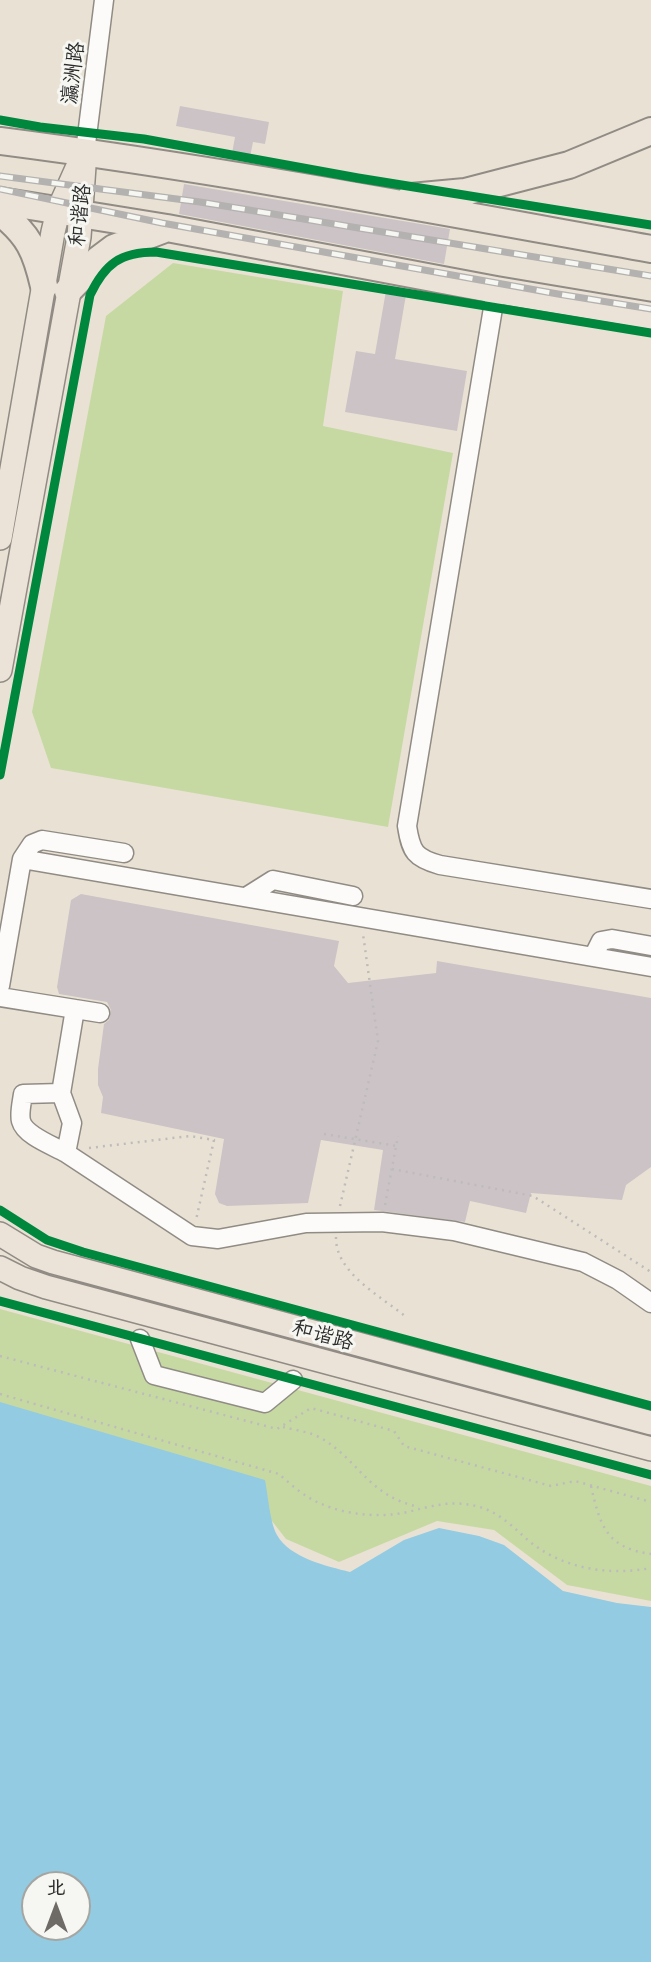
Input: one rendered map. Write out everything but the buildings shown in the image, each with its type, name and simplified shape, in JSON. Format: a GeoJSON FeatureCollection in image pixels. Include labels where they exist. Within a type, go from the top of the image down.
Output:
{"type":"FeatureCollection","features":[{"type":"Feature","properties":{"kind":"highway"},"geometry":{"type":"LineString","coordinates":[[380,200],[465,192],[520,178],[569,165],[651,131]]}},
{"type":"Feature","properties":{"kind":"highway"},"geometry":{"type":"LineString","coordinates":[[0,141],[85,152],[380,200],[651,249]]}},
{"type":"Feature","properties":{"kind":"highway"},"geometry":{"type":"LineString","coordinates":[[0,201],[167,228],[496,290],[651,316]]}},
{"type":"Feature","properties":{"kind":"highway"},"geometry":{"type":"LineString","coordinates":[[0,212],[30,241],[56,288],[114,248],[167,228]]}},
{"type":"Feature","properties":{"kind":"main road","name":"和谐路"},"geometry":{"type":"LineString","coordinates":[[0,670],[56,288],[70,212],[85,152]]}},
{"type":"Feature","properties":{"kind":"main road","name":"和谐路"},"geometry":{"type":"LineString","coordinates":[[0,538],[56,288]]}},
{"type":"Feature","properties":{"kind":"main road","name":"和谐路"},"geometry":{"type":"LineString","coordinates":[[0,1234],[36,1256],[63,1265],[651,1423]]}},
{"type":"Feature","properties":{"kind":"main road","name":"和谐路"},"geometry":{"type":"LineString","coordinates":[[0,1268],[20,1279],[46,1287],[651,1449]]}},
{"type":"Feature","properties":{"kind":"street","name":"瀛洲路"},"geometry":{"type":"LineString","coordinates":[[85,152],[104,0]]}},
{"type":"Feature","properties":{"kind":"street"},"geometry":{"type":"LineString","coordinates":[[496,290],[407,826],[410,843],[420,859],[440,865],[651,899]]}},
{"type":"Feature","properties":{"kind":"street"},"geometry":{"type":"LineString","coordinates":[[0,986],[22,859],[32,844],[41,840],[124,853]]}},
{"type":"Feature","properties":{"kind":"street"},"geometry":{"type":"LineString","coordinates":[[22,859],[651,967]]}},
{"type":"Feature","properties":{"kind":"street"},"geometry":{"type":"LineString","coordinates":[[246,897],[273,880],[354,896]]}},
{"type":"Feature","properties":{"kind":"street"},"geometry":{"type":"LineString","coordinates":[[593,957],[601,941],[612,939],[651,946]]}},
{"type":"Feature","properties":{"kind":"street"},"geometry":{"type":"LineString","coordinates":[[0,996],[100,1013]]}},
{"type":"Feature","properties":{"kind":"street"},"geometry":{"type":"LineString","coordinates":[[66,1153],[72,1123],[61,1093],[75,1009]]}},
{"type":"Feature","properties":{"kind":"street"},"geometry":{"type":"LineString","coordinates":[[61,1093],[23,1094],[20,1112],[22,1124],[30,1132],[192,1236],[218,1238],[306,1223],[382,1222],[454,1231],[583,1262],[649,1298]]}},
{"type":"Feature","properties":{"kind":"street"},"geometry":{"type":"LineString","coordinates":[[140,1339],[154,1375],[264,1403],[293,1380]]}},
{"type":"Feature","properties":{"kind":"path"},"geometry":{"type":"LineString","coordinates":[[361,917],[378,1041],[337,1223],[336,1251],[355,1276],[405,1316]]}},
{"type":"Feature","properties":{"kind":"path"},"geometry":{"type":"LineString","coordinates":[[324,1134],[397,1146]]}},
{"type":"Feature","properties":{"kind":"path"},"geometry":{"type":"LineString","coordinates":[[92,1148],[190,1136],[214,1140],[192,1236]]}},
{"type":"Feature","properties":{"kind":"path"},"geometry":{"type":"LineString","coordinates":[[383,1214],[398,1136]]}},
{"type":"Feature","properties":{"kind":"path"},"geometry":{"type":"LineString","coordinates":[[392,1170],[533,1196],[651,1272]]}},
{"type":"Feature","properties":{"kind":"path"},"geometry":{"type":"LineString","coordinates":[[0,1356],[277,1429],[311,1408],[394,1431],[404,1446],[417,1450],[551,1486],[575,1481],[651,1502]]}},
{"type":"Feature","properties":{"kind":"path"},"geometry":{"type":"LineString","coordinates":[[0,1394],[279,1474],[309,1498],[337,1509],[387,1515],[450,1503],[476,1506],[494,1512],[546,1553],[570,1563],[599,1571],[630,1572],[651,1568]]}},
{"type":"Feature","properties":{"kind":"path"},"geometry":{"type":"LineString","coordinates":[[282,1426],[317,1436],[333,1446],[372,1485],[388,1496],[422,1507]]}},
{"type":"Feature","properties":{"kind":"path"},"geometry":{"type":"LineString","coordinates":[[591,1486],[599,1520],[607,1533],[620,1545],[651,1555]]}},
{"type":"Feature","properties":{"kind":"green space"},"geometry":{"type":"Polygon","coordinates":[[[173,263],[343,291],[323,426],[453,453],[388,827],[51,768],[32,712],[106,316],[173,263]]]}},
{"type":"Feature","properties":{"kind":"green space"},"geometry":{"type":"Polygon","coordinates":[[[0,1309],[651,1486],[651,1601],[567,1585],[494,1530],[437,1521],[339,1562],[286,1539],[243,1484],[0,1411],[0,1309]]]}},
{"type":"Feature","properties":{"kind":"water"},"geometry":{"type":"Polygon","coordinates":[[[0,1402],[265,1480],[277,1535],[291,1550],[320,1564],[350,1572],[404,1540],[439,1528],[479,1536],[504,1545],[563,1591],[617,1603],[651,1607],[651,1962],[0,1962],[0,1402]]]}},
{"type":"Feature","properties":{"kind":"railway"},"geometry":{"type":"LineString","coordinates":[[0,176],[200,202],[651,276]]}},
{"type":"Feature","properties":{"kind":"railway"},"geometry":{"type":"LineString","coordinates":[[0,189],[162,223],[651,309]]}},
{"type":"Feature","properties":{"kind":"cycle path"},"geometry":{"type":"LineString","coordinates":[[0,120],[144,139],[358,178],[651,225]]}},
{"type":"Feature","properties":{"kind":"cycle path"},"geometry":{"type":"LineString","coordinates":[[0,775],[90,295],[102,275],[115,262],[133,254],[156,252],[651,333]]}},
{"type":"Feature","properties":{"kind":"cycle path"},"geometry":{"type":"LineString","coordinates":[[0,1210],[47,1240],[83,1252],[651,1406]]}},
{"type":"Feature","properties":{"kind":"cycle path"},"geometry":{"type":"LineString","coordinates":[[0,1301],[651,1475]]}}]}
